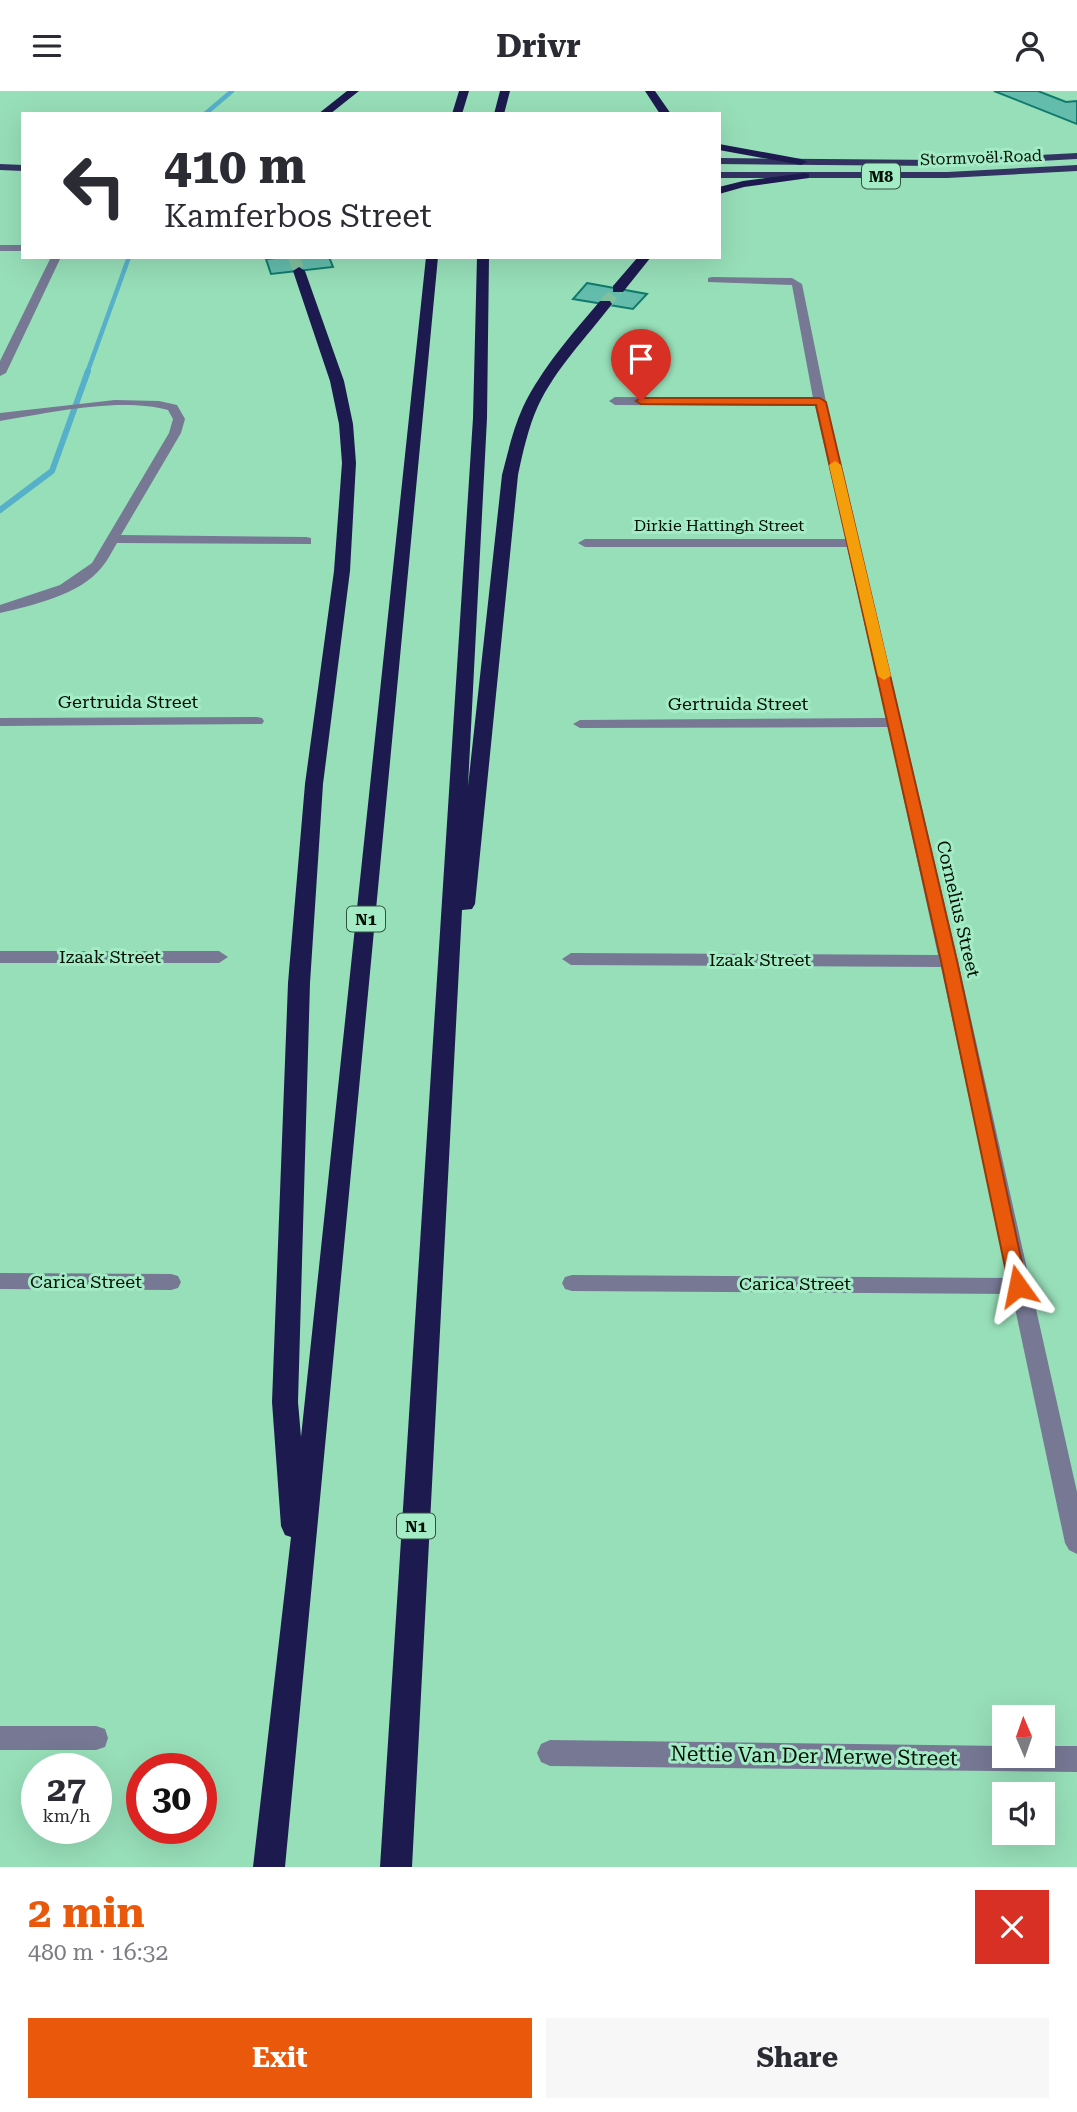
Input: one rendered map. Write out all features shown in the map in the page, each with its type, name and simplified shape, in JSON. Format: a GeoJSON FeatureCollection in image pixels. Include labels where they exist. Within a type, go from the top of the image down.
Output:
{"type":"FeatureCollection","features":[{"type":"Feature","properties":{"kind":"highway"},"geometry":{"type":"LineString","coordinates":[[326,112],[354,91]]}},
{"type":"Feature","properties":{"kind":"highway"},"geometry":{"type":"LineString","coordinates":[[458,112],[464,91]]}},
{"type":"Feature","properties":{"kind":"highway"},"geometry":{"type":"LineString","coordinates":[[500,112],[505,91]]}},
{"type":"Feature","properties":{"kind":"highway"},"geometry":{"type":"LineString","coordinates":[[650,91],[665,112]]}},
{"type":"Feature","properties":{"kind":"highway"},"geometry":{"type":"LineString","coordinates":[[721,148],[801,163]]}},
{"type":"Feature","properties":{"kind":"highway"},"geometry":{"type":"LineString","coordinates":[[721,190],[754,182],[805,176]]}},
{"type":"Feature","properties":{"kind":"highway","name":"N1"},"geometry":{"type":"LineString","coordinates":[[269,1867],[432,259]]}},
{"type":"Feature","properties":{"kind":"highway","name":"N1"},"geometry":{"type":"LineString","coordinates":[[396,1867],[480,418],[483,259]]}},
{"type":"Feature","properties":{"kind":"highway"},"geometry":{"type":"LineString","coordinates":[[618,289],[643,259]]}},
{"type":"Feature","properties":{"kind":"highway"},"geometry":{"type":"LineString","coordinates":[[299,271],[337,381],[346,424],[349,463],[342,571],[314,784],[299,983],[285,1402],[300,1580]]}},
{"type":"Feature","properties":{"kind":"highway"},"geometry":{"type":"LineString","coordinates":[[435,1185],[510,475],[520,436],[535,398],[571,344],[606,304]]}},
{"type":"Feature","properties":{"kind":"main road","name":"Stormvoël Road"},"geometry":{"type":"LineString","coordinates":[[721,161],[941,163],[1077,154]]}},
{"type":"Feature","properties":{"kind":"main road"},"geometry":{"type":"LineString","coordinates":[[0,156],[21,156]]}},
{"type":"Feature","properties":{"kind":"main road"},"geometry":{"type":"LineString","coordinates":[[0,167],[21,168]]}},
{"type":"Feature","properties":{"kind":"main road","name":"Stormvoël Road"},"geometry":{"type":"LineString","coordinates":[[721,176],[947,175],[1077,168]]}},
{"type":"Feature","properties":{"kind":"street"},"geometry":{"type":"LineString","coordinates":[[0,248],[21,248]]}},
{"type":"Feature","properties":{"kind":"street"},"geometry":{"type":"LineString","coordinates":[[0,373],[55,259]]}},
{"type":"Feature","properties":{"kind":"street","name":"Cornelius Street"},"geometry":{"type":"LineString","coordinates":[[712,280],[793,281],[797,285],[820,402],[949,961],[1018,1286],[1077,1543]]}},
{"type":"Feature","properties":{"kind":"street"},"geometry":{"type":"LineString","coordinates":[[0,340],[19,337]]}},
{"type":"Feature","properties":{"kind":"street"},"geometry":{"type":"LineString","coordinates":[[615,401],[820,402]]}},
{"type":"Feature","properties":{"kind":"street"},"geometry":{"type":"LineString","coordinates":[[0,417],[92,407],[164,404],[176,411],[179,419],[97,565],[77,582],[0,609]]}},
{"type":"Feature","properties":{"kind":"street"},"geometry":{"type":"LineString","coordinates":[[112,539],[306,541]]}},
{"type":"Feature","properties":{"kind":"street","name":"Dirkie Hattingh Street"},"geometry":{"type":"LineString","coordinates":[[585,543],[853,543]]}},
{"type":"Feature","properties":{"kind":"street","name":"Gertruida Street"},"geometry":{"type":"LineString","coordinates":[[0,722],[257,721]]}},
{"type":"Feature","properties":{"kind":"street","name":"Gertruida Street"},"geometry":{"type":"LineString","coordinates":[[580,725],[895,723]]}},
{"type":"Feature","properties":{"kind":"street","name":"Izaak Street"},"geometry":{"type":"LineString","coordinates":[[0,957],[219,957]]}},
{"type":"Feature","properties":{"kind":"street","name":"Izaak Street"},"geometry":{"type":"LineString","coordinates":[[571,958],[949,961]]}},
{"type":"Feature","properties":{"kind":"street","name":"Carica Street"},"geometry":{"type":"LineString","coordinates":[[0,1281],[171,1282]]}},
{"type":"Feature","properties":{"kind":"street","name":"Carica Street"},"geometry":{"type":"LineString","coordinates":[[572,1283],[1018,1286]]}},
{"type":"Feature","properties":{"kind":"street"},"geometry":{"type":"LineString","coordinates":[[0,1738],[96,1738]]}},
{"type":"Feature","properties":{"kind":"street","name":"Nettie Van Der Merwe Street"},"geometry":{"type":"LineString","coordinates":[[550,1753],[1077,1759]]}},
{"type":"Feature","properties":{"kind":"building"},"geometry":{"type":"Polygon","coordinates":[[[994,91],[1038,91],[1066,102],[1077,101],[1077,124],[994,91]]]}},
{"type":"Feature","properties":{"kind":"building"},"geometry":{"type":"Polygon","coordinates":[[[266,259],[330,259],[333,267],[271,274],[266,259]]]}},
{"type":"Feature","properties":{"kind":"building"},"geometry":{"type":"Polygon","coordinates":[[[587,283],[647,294],[633,309],[573,299],[587,283]]]}},
{"type":"Feature","properties":{"kind":"waterway"},"geometry":{"type":"LineString","coordinates":[[207,112],[232,91]]}},
{"type":"Feature","properties":{"kind":"waterway"},"geometry":{"type":"LineString","coordinates":[[87,373],[128,259]]}},
{"type":"Feature","properties":{"kind":"waterway"},"geometry":{"type":"LineString","coordinates":[[0,510],[52,471],[88,371]]}},
{"type":"Feature","properties":{"kind":"tunnel"},"geometry":{"type":"LineString","coordinates":[[295,259],[299,271]]}},
{"type":"Feature","properties":{"kind":"tunnel"},"geometry":{"type":"LineString","coordinates":[[605,304],[618,289]]}},
{"type":"Feature","properties":{"kind":"slow traffic"},"geometry":{"type":"LineString","coordinates":[[835,465],[884,676]]}},
{"type":"Feature","properties":{"kind":"route"},"geometry":{"type":"LineString","coordinates":[[641,401],[820,402],[949,961],[1018,1286]]}}]}
